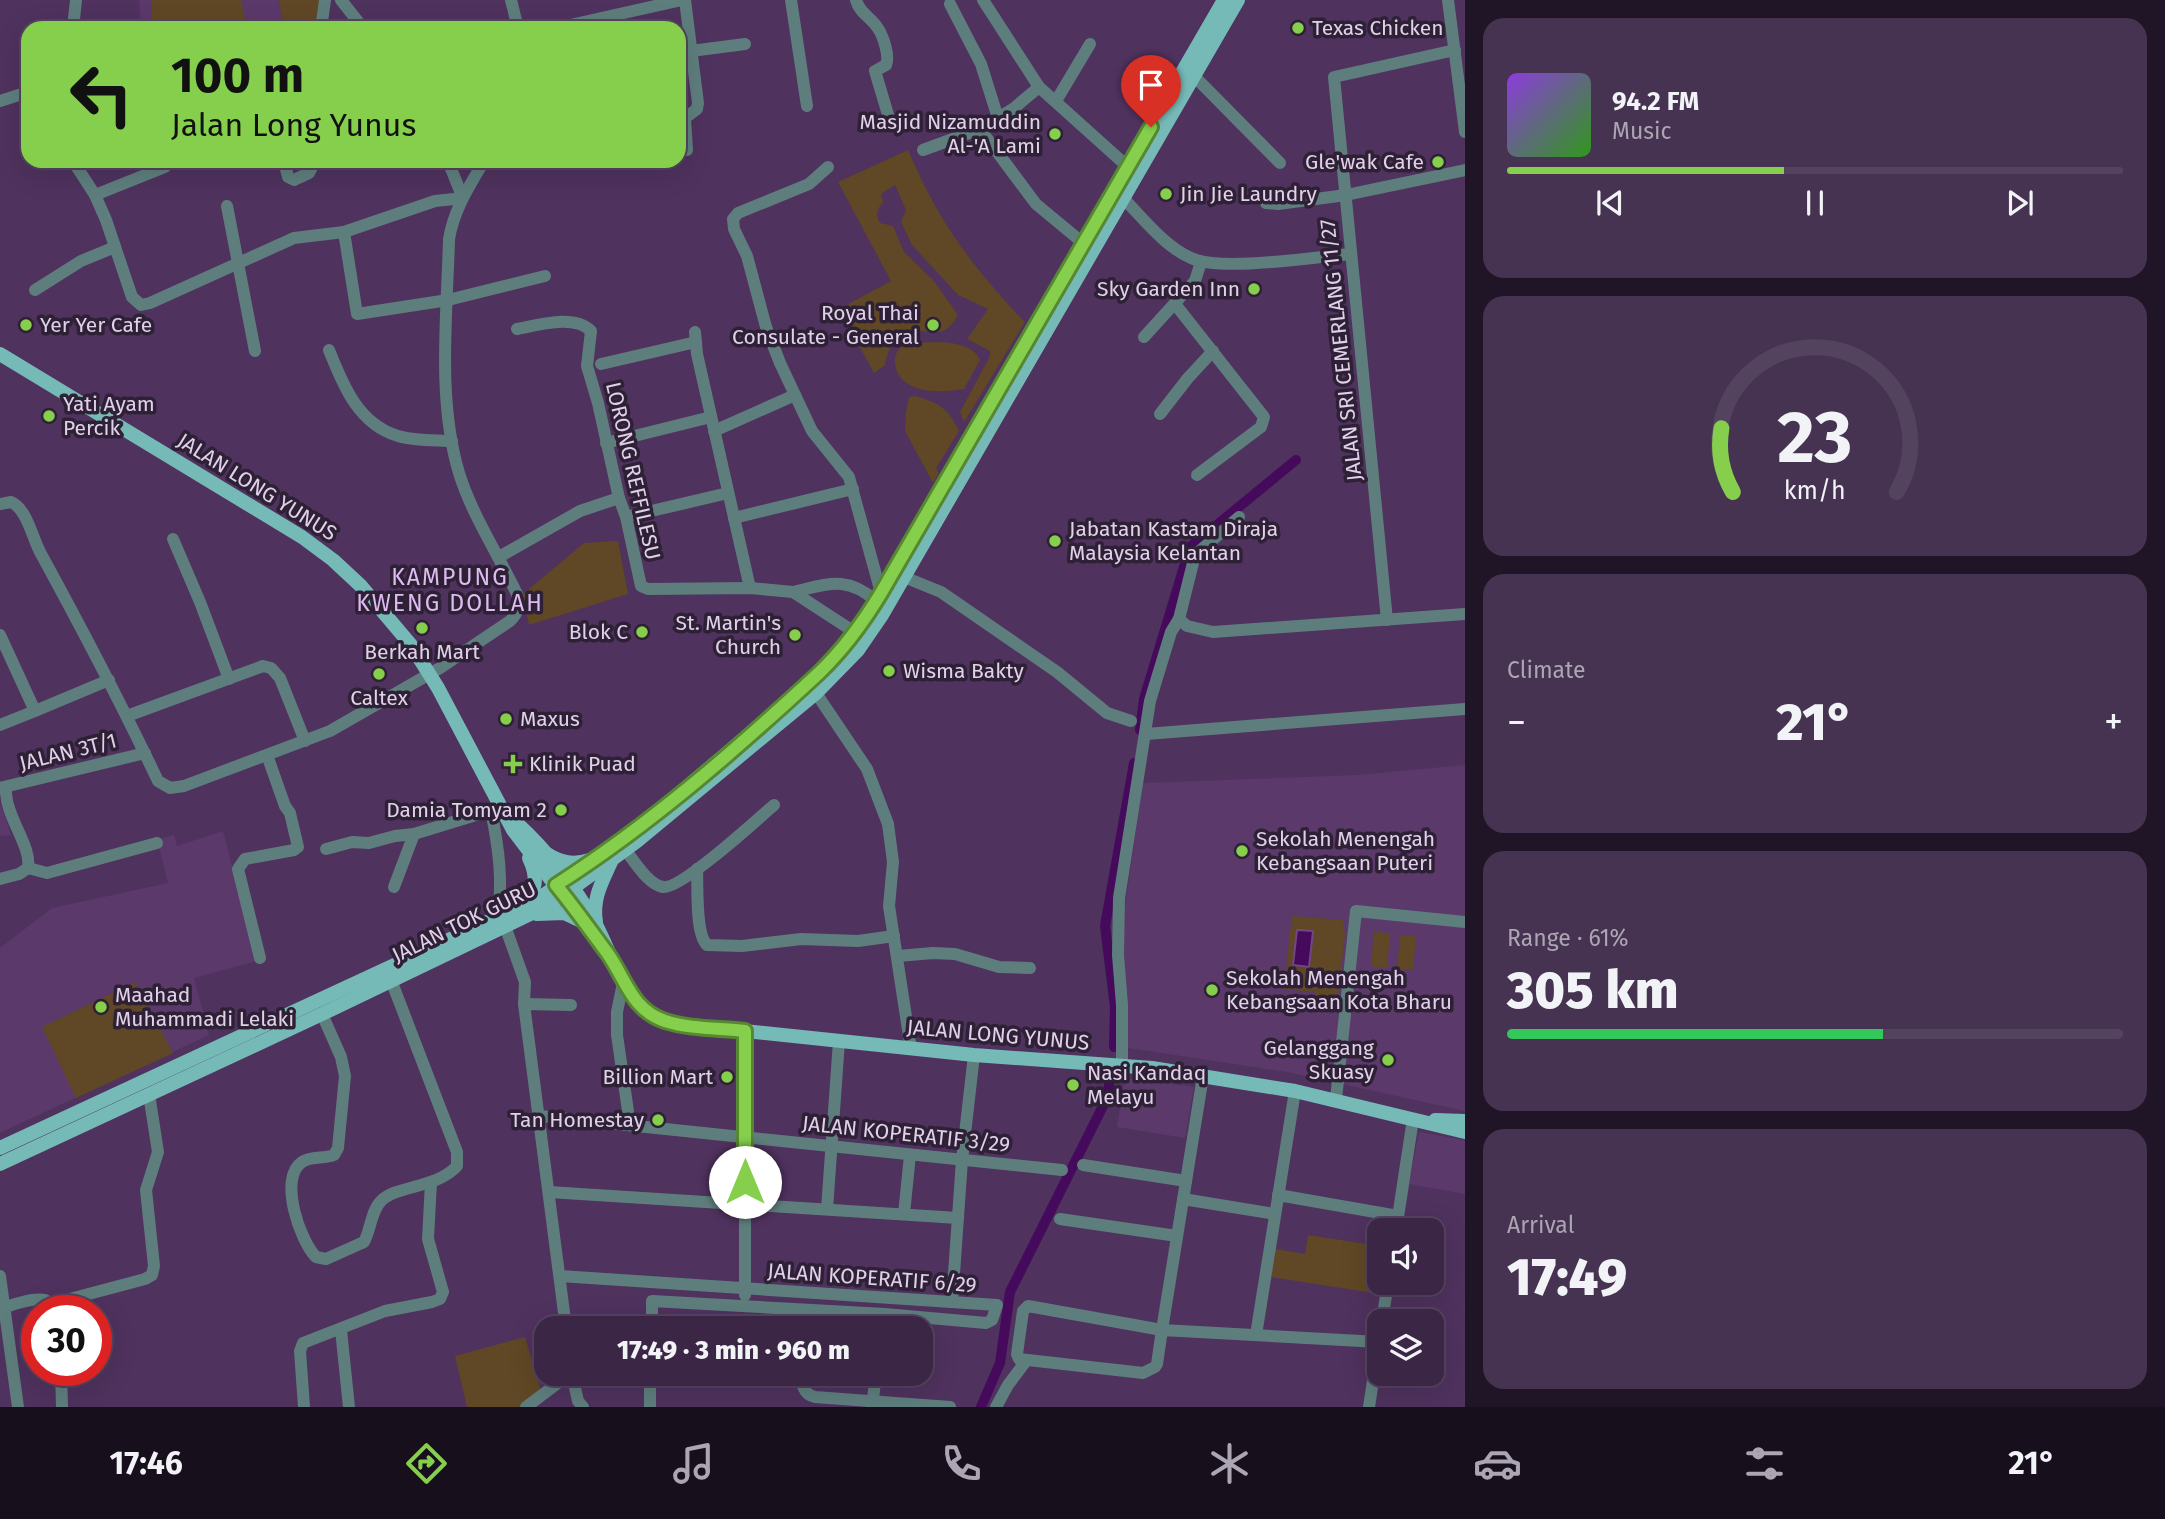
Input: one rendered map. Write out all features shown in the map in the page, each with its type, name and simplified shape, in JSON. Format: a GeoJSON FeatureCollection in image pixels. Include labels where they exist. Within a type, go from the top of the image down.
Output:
{"type":"FeatureCollection","features":[{"type":"Feature","properties":{"kind":"main road","name":"JALAN TOK GURU"},"geometry":{"type":"LineString","coordinates":[[0,1148],[520,913],[565,887],[607,857],[785,704],[835,657],[856,633],[1224,0]]}},
{"type":"Feature","properties":{"kind":"main road","name":"JALAN TOK GURU"},"geometry":{"type":"LineString","coordinates":[[607,857],[625,850],[816,693],[858,650],[882,615],[1238,0]]}},
{"type":"Feature","properties":{"kind":"main road","name":"JALAN LONG YUNUS"},"geometry":{"type":"LineString","coordinates":[[0,354],[302,537],[333,560],[375,600],[430,674],[500,810],[565,887],[591,924],[623,983],[641,1007],[664,1021],[911,1049],[1122,1066],[1203,1076],[1336,1099],[1465,1132]]}},
{"type":"Feature","properties":{"kind":"main road"},"geometry":{"type":"LineString","coordinates":[[529,844],[568,863],[607,857],[591,924],[564,913],[520,913],[534,889],[529,844]]}},
{"type":"Feature","properties":{"kind":"main road","name":"JALAN TOK GURU"},"geometry":{"type":"LineString","coordinates":[[0,1164],[322,1014],[501,922]]}},
{"type":"Feature","properties":{"kind":"main road","name":"JALAN LONG YUNUS"},"geometry":{"type":"LineString","coordinates":[[1413,1119],[1465,1121]]}},
{"type":"Feature","properties":{"kind":"street"},"geometry":{"type":"LineString","coordinates":[[74,21],[76,0]]}},
{"type":"Feature","properties":{"kind":"street"},"geometry":{"type":"LineString","coordinates":[[322,21],[325,0]]}},
{"type":"Feature","properties":{"kind":"street"},"geometry":{"type":"LineString","coordinates":[[341,0],[358,21]]}},
{"type":"Feature","properties":{"kind":"street"},"geometry":{"type":"LineString","coordinates":[[512,0],[516,21]]}},
{"type":"Feature","properties":{"kind":"street"},"geometry":{"type":"LineString","coordinates":[[588,21],[683,0],[698,103],[697,109],[686,117]]}},
{"type":"Feature","properties":{"kind":"street"},"geometry":{"type":"LineString","coordinates":[[791,0],[807,106]]}},
{"type":"Feature","properties":{"kind":"street"},"geometry":{"type":"LineString","coordinates":[[856,0],[859,8],[878,28],[888,58],[886,65],[875,71],[889,118]]}},
{"type":"Feature","properties":{"kind":"street"},"geometry":{"type":"LineString","coordinates":[[983,0],[1039,87],[1128,167]]}},
{"type":"Feature","properties":{"kind":"street"},"geometry":{"type":"LineString","coordinates":[[1452,1],[1465,132]]}},
{"type":"Feature","properties":{"kind":"street"},"geometry":{"type":"LineString","coordinates":[[950,4],[981,64],[998,118]]}},
{"type":"Feature","properties":{"kind":"street"},"geometry":{"type":"LineString","coordinates":[[691,51],[745,44]]}},
{"type":"Feature","properties":{"kind":"street"},"geometry":{"type":"LineString","coordinates":[[1056,101],[1090,44]]}},
{"type":"Feature","properties":{"kind":"street","name":"JALAN SRI CEMERLANG 11/27"},"geometry":{"type":"LineString","coordinates":[[1387,620],[1334,77],[1455,50]]}},
{"type":"Feature","properties":{"kind":"street"},"geometry":{"type":"LineString","coordinates":[[1194,76],[1280,163]]}},
{"type":"Feature","properties":{"kind":"street"},"geometry":{"type":"LineString","coordinates":[[923,150],[980,129],[1013,109],[1039,87]]}},
{"type":"Feature","properties":{"kind":"street"},"geometry":{"type":"LineString","coordinates":[[0,101],[21,94]]}},
{"type":"Feature","properties":{"kind":"street"},"geometry":{"type":"LineString","coordinates":[[980,129],[1036,204],[1083,243]]}},
{"type":"Feature","properties":{"kind":"street"},"geometry":{"type":"LineString","coordinates":[[686,134],[687,150]]}},
{"type":"Feature","properties":{"kind":"street"},"geometry":{"type":"LineString","coordinates":[[828,167],[809,184],[746,208],[733,219],[734,229],[747,256],[766,327],[795,395],[812,431],[847,472],[878,597]]}},
{"type":"Feature","properties":{"kind":"street"},"geometry":{"type":"LineString","coordinates":[[78,168],[95,195],[132,298],[141,305],[294,238],[344,232],[435,201],[461,198]]}},
{"type":"Feature","properties":{"kind":"street"},"geometry":{"type":"LineString","coordinates":[[95,195],[163,168]]}},
{"type":"Feature","properties":{"kind":"street"},"geometry":{"type":"LineString","coordinates":[[286,168],[288,177],[294,180],[309,173],[312,168]]}},
{"type":"Feature","properties":{"kind":"street"},"geometry":{"type":"LineString","coordinates":[[450,168],[461,198]]}},
{"type":"Feature","properties":{"kind":"street"},"geometry":{"type":"LineString","coordinates":[[0,504],[15,503],[158,780],[170,788],[184,786],[330,731],[430,674],[510,621],[517,614],[517,594],[459,474],[448,421],[446,366],[449,239],[452,219],[461,198],[480,168]]}},
{"type":"Feature","properties":{"kind":"street"},"geometry":{"type":"LineString","coordinates":[[1266,203],[1278,204],[1346,195],[1465,170]]}},
{"type":"Feature","properties":{"kind":"street"},"geometry":{"type":"LineString","coordinates":[[1123,198],[1171,245],[1201,262],[1227,264],[1352,254]]}},
{"type":"Feature","properties":{"kind":"street"},"geometry":{"type":"LineString","coordinates":[[228,206],[255,351]]}},
{"type":"Feature","properties":{"kind":"street"},"geometry":{"type":"LineString","coordinates":[[344,232],[358,314],[448,300],[545,276]]}},
{"type":"Feature","properties":{"kind":"street"},"geometry":{"type":"LineString","coordinates":[[35,290],[81,261],[115,247]]}},
{"type":"Feature","properties":{"kind":"street"},"geometry":{"type":"LineString","coordinates":[[1144,337],[1195,281],[1201,262]]}},
{"type":"Feature","properties":{"kind":"street"},"geometry":{"type":"LineString","coordinates":[[1175,304],[1262,414],[1264,421],[1261,427],[1197,475]]}},
{"type":"Feature","properties":{"kind":"street","name":"LORONG REFFILESU"},"geometry":{"type":"LineString","coordinates":[[517,329],[563,322],[589,328],[592,335],[587,366],[639,579],[644,588],[750,588],[793,592],[845,583],[878,597]]}},
{"type":"Feature","properties":{"kind":"street"},"geometry":{"type":"LineString","coordinates":[[601,364],[695,337],[750,588]]}},
{"type":"Feature","properties":{"kind":"street"},"geometry":{"type":"LineString","coordinates":[[329,350],[357,409],[375,425],[400,437],[452,441]]}},
{"type":"Feature","properties":{"kind":"street"},"geometry":{"type":"LineString","coordinates":[[1160,414],[1213,351]]}},
{"type":"Feature","properties":{"kind":"street"},"geometry":{"type":"LineString","coordinates":[[714,432],[795,395]]}},
{"type":"Feature","properties":{"kind":"street"},"geometry":{"type":"LineString","coordinates":[[606,443],[711,417]]}},
{"type":"Feature","properties":{"kind":"street"},"geometry":{"type":"LineString","coordinates":[[734,518],[853,489]]}},
{"type":"Feature","properties":{"kind":"street"},"geometry":{"type":"LineString","coordinates":[[626,517],[728,493]]}},
{"type":"Feature","properties":{"kind":"street"},"geometry":{"type":"LineString","coordinates":[[499,557],[580,511],[620,498]]}},
{"type":"Feature","properties":{"kind":"street"},"geometry":{"type":"LineString","coordinates":[[1122,1066],[1119,898],[1152,694],[1171,632],[1178,619],[1195,555],[1239,517]]}},
{"type":"Feature","properties":{"kind":"street"},"geometry":{"type":"LineString","coordinates":[[173,539],[229,679]]}},
{"type":"Feature","properties":{"kind":"street"},"geometry":{"type":"LineString","coordinates":[[904,577],[941,592],[1057,672],[1107,713],[1131,721]]}},
{"type":"Feature","properties":{"kind":"street","name":"LORONG REFFILESU"},"geometry":{"type":"LineString","coordinates":[[793,592],[856,633]]}},
{"type":"Feature","properties":{"kind":"street"},"geometry":{"type":"LineString","coordinates":[[1178,619],[1186,626],[1213,632],[1465,614]]}},
{"type":"Feature","properties":{"kind":"street"},"geometry":{"type":"LineString","coordinates":[[0,635],[35,711]]}},
{"type":"Feature","properties":{"kind":"street"},"geometry":{"type":"LineString","coordinates":[[127,716],[263,666],[276,671],[305,741]]}},
{"type":"Feature","properties":{"kind":"street"},"geometry":{"type":"LineString","coordinates":[[0,725],[108,680]]}},
{"type":"Feature","properties":{"kind":"street"},"geometry":{"type":"LineString","coordinates":[[816,693],[867,769],[882,804],[892,845],[889,906],[911,1049]]}},
{"type":"Feature","properties":{"kind":"street"},"geometry":{"type":"LineString","coordinates":[[1146,734],[1465,709]]}},
{"type":"Feature","properties":{"kind":"street","name":"JALAN 3T/1"},"geometry":{"type":"LineString","coordinates":[[3,788],[145,753]]}},
{"type":"Feature","properties":{"kind":"street"},"geometry":{"type":"LineString","coordinates":[[260,958],[238,869],[245,859],[298,847],[290,813],[267,755]]}},
{"type":"Feature","properties":{"kind":"street"},"geometry":{"type":"LineString","coordinates":[[3,788],[7,806],[28,859],[28,868]]}},
{"type":"Feature","properties":{"kind":"street"},"geometry":{"type":"LineString","coordinates":[[625,850],[654,884],[666,888],[697,869],[774,805]]}},
{"type":"Feature","properties":{"kind":"street"},"geometry":{"type":"LineString","coordinates":[[326,849],[352,842],[369,844],[395,836],[414,834],[500,810],[496,838],[501,922],[525,982],[524,1004],[565,1316]]}},
{"type":"Feature","properties":{"kind":"street"},"geometry":{"type":"LineString","coordinates":[[394,887],[414,834]]}},
{"type":"Feature","properties":{"kind":"street"},"geometry":{"type":"LineString","coordinates":[[0,879],[19,874],[28,868],[47,873],[157,843]]}},
{"type":"Feature","properties":{"kind":"street"},"geometry":{"type":"LineString","coordinates":[[697,869],[700,926],[702,940],[707,945],[742,946],[801,939],[858,941],[894,936]]}},
{"type":"Feature","properties":{"kind":"street"},"geometry":{"type":"LineString","coordinates":[[1336,1099],[1356,911],[1465,922]]}},
{"type":"Feature","properties":{"kind":"street"},"geometry":{"type":"LineString","coordinates":[[898,956],[954,954],[999,967],[1030,968]]}},
{"type":"Feature","properties":{"kind":"street"},"geometry":{"type":"LineString","coordinates":[[322,1014],[341,1057],[345,1076],[338,1148],[334,1155],[303,1161],[291,1180],[298,1228],[309,1250],[316,1257],[326,1259],[364,1242],[376,1207],[383,1198],[450,1174],[457,1166],[457,1152],[391,980]]}},
{"type":"Feature","properties":{"kind":"street"},"geometry":{"type":"LineString","coordinates":[[623,983],[617,1012],[617,1035],[631,1125]]}},
{"type":"Feature","properties":{"kind":"street"},"geometry":{"type":"LineString","coordinates":[[524,1004],[571,1005]]}},
{"type":"Feature","properties":{"kind":"street"},"geometry":{"type":"LineString","coordinates":[[745,1031],[746,1306]]}},
{"type":"Feature","properties":{"kind":"street"},"geometry":{"type":"LineString","coordinates":[[827,1209],[839,1041]]}},
{"type":"Feature","properties":{"kind":"street"},"geometry":{"type":"LineString","coordinates":[[952,1302],[962,1160],[974,1055]]}},
{"type":"Feature","properties":{"kind":"street"},"geometry":{"type":"LineString","coordinates":[[1203,1076],[1177,1236],[1162,1330],[1157,1364],[1147,1373],[1019,1359],[1017,1354],[1023,1311],[1028,1306],[1162,1330],[1367,1341]]}},
{"type":"Feature","properties":{"kind":"street"},"geometry":{"type":"LineString","coordinates":[[1256,1335],[1295,1091]]}},
{"type":"Feature","properties":{"kind":"street"},"geometry":{"type":"LineString","coordinates":[[92,1295],[152,1275],[154,1266],[146,1190],[158,1152],[149,1094]]}},
{"type":"Feature","properties":{"kind":"street","name":"JALAN KOPERATIF 3/29"},"geometry":{"type":"LineString","coordinates":[[540,1116],[1062,1170]]}},
{"type":"Feature","properties":{"kind":"street"},"geometry":{"type":"LineString","coordinates":[[1278,1195],[1398,1216],[1413,1119]]}},
{"type":"Feature","properties":{"kind":"street"},"geometry":{"type":"LineString","coordinates":[[904,1214],[910,1154]]}},
{"type":"Feature","properties":{"kind":"street"},"geometry":{"type":"LineString","coordinates":[[1083,1165],[1186,1181]]}},
{"type":"Feature","properties":{"kind":"street"},"geometry":{"type":"LineString","coordinates":[[304,1407],[300,1351],[303,1343],[385,1311],[440,1298],[443,1292],[428,1239],[431,1182]]}},
{"type":"Feature","properties":{"kind":"street"},"geometry":{"type":"LineString","coordinates":[[549,1192],[958,1217]]}},
{"type":"Feature","properties":{"kind":"street"},"geometry":{"type":"LineString","coordinates":[[1183,1199],[1275,1214]]}},
{"type":"Feature","properties":{"kind":"street"},"geometry":{"type":"LineString","coordinates":[[1060,1219],[1177,1236]]}},
{"type":"Feature","properties":{"kind":"street"},"geometry":{"type":"LineString","coordinates":[[0,1276],[18,1407]]}},
{"type":"Feature","properties":{"kind":"street","name":"JALAN KOPERATIF 6/29"},"geometry":{"type":"LineString","coordinates":[[560,1276],[997,1305],[992,1320],[986,1323],[884,1314]]}},
{"type":"Feature","properties":{"kind":"street"},"geometry":{"type":"LineString","coordinates":[[652,1316],[652,1301],[884,1314],[887,1298]]}},
{"type":"Feature","properties":{"kind":"street"},"geometry":{"type":"LineString","coordinates":[[3,1308],[21,1304]]}},
{"type":"Feature","properties":{"kind":"street"},"geometry":{"type":"LineString","coordinates":[[341,1330],[349,1407]]}},
{"type":"Feature","properties":{"kind":"street"},"geometry":{"type":"LineString","coordinates":[[996,1407],[1026,1361]]}},
{"type":"Feature","properties":{"kind":"street"},"geometry":{"type":"LineString","coordinates":[[61,1386],[62,1407]]}},
{"type":"Feature","properties":{"kind":"street"},"geometry":{"type":"LineString","coordinates":[[526,1407],[555,1386]]}},
{"type":"Feature","properties":{"kind":"street"},"geometry":{"type":"LineString","coordinates":[[574,1386],[578,1401],[583,1407]]}},
{"type":"Feature","properties":{"kind":"street"},"geometry":{"type":"LineString","coordinates":[[650,1386],[650,1407]]}},
{"type":"Feature","properties":{"kind":"street"},"geometry":{"type":"LineString","coordinates":[[804,1386],[809,1396],[873,1404],[950,1407]]}},
{"type":"Feature","properties":{"kind":"street"},"geometry":{"type":"LineString","coordinates":[[873,1404],[875,1386]]}},
{"type":"Feature","properties":{"kind":"street"},"geometry":{"type":"LineString","coordinates":[[1369,1407],[1372,1386]]}},
{"type":"Feature","properties":{"kind":"shaded area"},"geometry":{"type":"Polygon","coordinates":[[[139,0],[279,0],[282,21],[140,21],[139,0]]]}},
{"type":"Feature","properties":{"kind":"shaded area"},"geometry":{"type":"Polygon","coordinates":[[[151,0],[241,0],[246,21],[152,21],[151,0]]]}},
{"type":"Feature","properties":{"kind":"shaded area"},"geometry":{"type":"Polygon","coordinates":[[[279,0],[320,0],[318,21],[282,21],[279,0]]]}},
{"type":"Feature","properties":{"kind":"shaded area"},"geometry":{"type":"Polygon","coordinates":[[[908,150],[932,199],[958,242],[988,282],[1025,322],[964,422],[960,412],[990,356],[990,351],[967,339],[988,309],[958,295],[912,245],[901,222],[906,210],[895,185],[881,194],[883,202],[877,212],[878,220],[893,226],[904,252],[934,281],[958,315],[943,331],[907,329],[892,344],[885,365],[874,373],[839,309],[891,281],[838,182],[908,150]]]}},
{"type":"Feature","properties":{"kind":"shaded area"},"geometry":{"type":"Polygon","coordinates":[[[941,342],[969,348],[980,360],[964,389],[923,390],[905,382],[898,374],[895,364],[899,349],[912,343],[941,342]]]}},
{"type":"Feature","properties":{"kind":"shaded area"},"geometry":{"type":"Polygon","coordinates":[[[916,396],[942,408],[959,431],[936,468],[939,473],[933,483],[905,431],[909,397],[916,396]]]}},
{"type":"Feature","properties":{"kind":"shaded area"},"geometry":{"type":"Polygon","coordinates":[[[618,541],[628,594],[529,625],[523,594],[584,543],[618,541]]]}},
{"type":"Feature","properties":{"kind":"shaded area"},"geometry":{"type":"Polygon","coordinates":[[[1465,765],[1465,1111],[1287,1072],[1128,1048],[1121,959],[1123,918],[1143,783],[1357,775],[1465,765]]]}},
{"type":"Feature","properties":{"kind":"shaded area"},"geometry":{"type":"Polygon","coordinates":[[[0,802],[11,835],[0,836],[0,802]]]}},
{"type":"Feature","properties":{"kind":"shaded area","name":"Maahad Muhammadi Lelaki"},"geometry":{"type":"Polygon","coordinates":[[[223,831],[257,961],[194,978],[209,1035],[0,1133],[0,948],[52,908],[168,883],[156,840],[174,835],[177,846],[223,831]]]}},
{"type":"Feature","properties":{"kind":"shaded area"},"geometry":{"type":"Polygon","coordinates":[[[1292,916],[1343,920],[1345,935],[1336,1010],[1314,1007],[1315,992],[1284,989],[1292,916]]]}},
{"type":"Feature","properties":{"kind":"shaded area"},"geometry":{"type":"Polygon","coordinates":[[[1297,930],[1313,931],[1309,967],[1293,965],[1297,930]]]}},
{"type":"Feature","properties":{"kind":"shaded area"},"geometry":{"type":"Polygon","coordinates":[[[1374,932],[1390,933],[1387,968],[1371,966],[1374,932]]]}},
{"type":"Feature","properties":{"kind":"shaded area"},"geometry":{"type":"Polygon","coordinates":[[[1400,935],[1416,936],[1413,970],[1397,969],[1400,935]]]}},
{"type":"Feature","properties":{"kind":"shaded area"},"geometry":{"type":"Polygon","coordinates":[[[135,982],[173,1053],[76,1098],[42,1027],[135,982]]]}},
{"type":"Feature","properties":{"kind":"shaded area"},"geometry":{"type":"Polygon","coordinates":[[[1125,1077],[1194,1087],[1185,1138],[1117,1127],[1125,1077]]]}},
{"type":"Feature","properties":{"kind":"shaded area"},"geometry":{"type":"Polygon","coordinates":[[[1419,1132],[1465,1140],[1465,1194],[1409,1184],[1419,1132]]]}},
{"type":"Feature","properties":{"kind":"shaded area"},"geometry":{"type":"Polygon","coordinates":[[[1308,1235],[1367,1244],[1367,1292],[1271,1277],[1276,1249],[1305,1254],[1308,1235]]]}},
{"type":"Feature","properties":{"kind":"shaded area"},"geometry":{"type":"Polygon","coordinates":[[[525,1337],[534,1367],[534,1386],[540,1386],[541,1391],[520,1407],[467,1407],[455,1356],[525,1337]]]}},
{"type":"Feature","properties":{"kind":"waterway"},"geometry":{"type":"LineString","coordinates":[[1140,730],[1144,699],[1190,547],[1296,460]]}},
{"type":"Feature","properties":{"kind":"waterway"},"geometry":{"type":"LineString","coordinates":[[1114,1047],[1115,1007],[1105,926],[1134,763]]}},
{"type":"Feature","properties":{"kind":"waterway"},"geometry":{"type":"LineString","coordinates":[[981,1407],[1000,1363],[1010,1292],[1107,1098],[1111,1074]]}},
{"type":"Feature","properties":{"kind":"place","name":"Texas Chicken"},"geometry":{"type":"Point","coordinates":[1298,28]}},
{"type":"Feature","properties":{"kind":"place","name":"Masjid Nizamuddin Al-'A Lami"},"geometry":{"type":"Point","coordinates":[1055,134]}},
{"type":"Feature","properties":{"kind":"place","name":"Gle'wak Cafe"},"geometry":{"type":"Point","coordinates":[1438,162]}},
{"type":"Feature","properties":{"kind":"place","name":"Jin Jie Laundry"},"geometry":{"type":"Point","coordinates":[1166,194]}},
{"type":"Feature","properties":{"kind":"place","name":"Sky Garden Inn"},"geometry":{"type":"Point","coordinates":[1254,289]}},
{"type":"Feature","properties":{"kind":"place","name":"Yer Yer Cafe"},"geometry":{"type":"Point","coordinates":[26,325]}},
{"type":"Feature","properties":{"kind":"place","name":"Royal Thai Consulate - General"},"geometry":{"type":"Point","coordinates":[933,325]}},
{"type":"Feature","properties":{"kind":"place","name":"Yati Ayam Percik"},"geometry":{"type":"Point","coordinates":[49,416]}},
{"type":"Feature","properties":{"kind":"place","name":"Jabatan Kastam Diraja Malaysia Kelantan"},"geometry":{"type":"Point","coordinates":[1055,541]}},
{"type":"Feature","properties":{"kind":"place","name":"Berkah Mart"},"geometry":{"type":"Point","coordinates":[422,628]}},
{"type":"Feature","properties":{"kind":"place","name":"Blok C"},"geometry":{"type":"Point","coordinates":[642,632]}},
{"type":"Feature","properties":{"kind":"place","name":"St. Martin's Church"},"geometry":{"type":"Point","coordinates":[795,635]}},
{"type":"Feature","properties":{"kind":"place","name":"Wisma Bakty"},"geometry":{"type":"Point","coordinates":[889,671]}},
{"type":"Feature","properties":{"kind":"place","name":"Caltex"},"geometry":{"type":"Point","coordinates":[379,674]}},
{"type":"Feature","properties":{"kind":"place","name":"Maxus"},"geometry":{"type":"Point","coordinates":[506,719]}},
{"type":"Feature","properties":{"kind":"place","name":"Klinik Puad"},"geometry":{"type":"Point","coordinates":[513,764]}},
{"type":"Feature","properties":{"kind":"place","name":"Damia Tomyam 2"},"geometry":{"type":"Point","coordinates":[561,810]}},
{"type":"Feature","properties":{"kind":"place","name":"Sekolah Menengah Kebangsaan Puteri"},"geometry":{"type":"Point","coordinates":[1242,851]}},
{"type":"Feature","properties":{"kind":"place","name":"Sekolah Menengah Kebangsaan Kota Bharu"},"geometry":{"type":"Point","coordinates":[1212,990]}},
{"type":"Feature","properties":{"kind":"place","name":"Maahad Muhammadi Lelaki"},"geometry":{"type":"Point","coordinates":[101,1007]}},
{"type":"Feature","properties":{"kind":"place","name":"Gelanggang Skuasy"},"geometry":{"type":"Point","coordinates":[1388,1060]}},
{"type":"Feature","properties":{"kind":"place","name":"Billion Mart"},"geometry":{"type":"Point","coordinates":[727,1077]}},
{"type":"Feature","properties":{"kind":"place","name":"Nasi Kandaq Melayu"},"geometry":{"type":"Point","coordinates":[1073,1085]}},
{"type":"Feature","properties":{"kind":"place","name":"Tan Homestay"},"geometry":{"type":"Point","coordinates":[658,1120]}},
{"type":"Feature","properties":{"kind":"district","name":"KAMPUNG KWENG DOLLAH"},"geometry":{"type":"Point","coordinates":[450,590]}},
{"type":"Feature","properties":{"kind":"route"},"geometry":{"type":"LineString","coordinates":[[745,1182],[745,1031],[678,1024],[650,1014],[631,996],[608,955],[556,885],[604,853],[714,765],[819,673],[856,633],[1151,127]]}}]}
